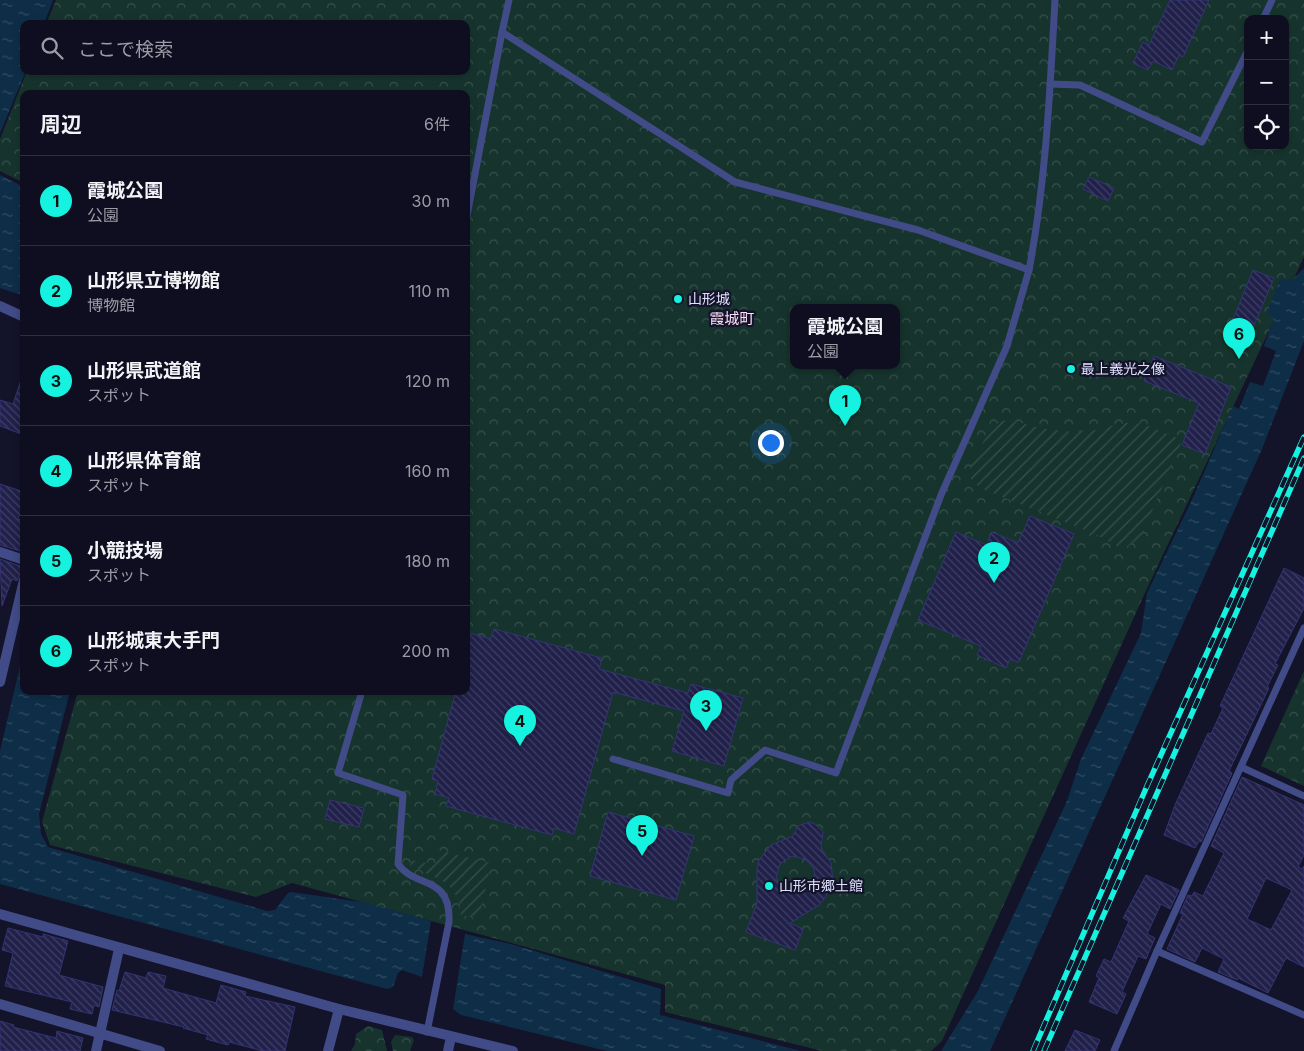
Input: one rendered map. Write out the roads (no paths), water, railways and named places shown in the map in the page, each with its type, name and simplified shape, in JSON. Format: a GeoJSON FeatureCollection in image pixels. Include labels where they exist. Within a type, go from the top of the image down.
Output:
{"type":"FeatureCollection","features":[{"type":"Feature","properties":{"kind":"street"},"geometry":{"type":"LineString","coordinates":[[0,306],[20,315]]}},
{"type":"Feature","properties":{"kind":"street"},"geometry":{"type":"LineString","coordinates":[[0,552],[20,559]]}},
{"type":"Feature","properties":{"kind":"street"},"geometry":{"type":"LineString","coordinates":[[0,682],[20,597]]}},
{"type":"Feature","properties":{"kind":"street"},"geometry":{"type":"LineString","coordinates":[[0,914],[339,1009],[427,1032],[513,1051]]}},
{"type":"Feature","properties":{"kind":"street"},"geometry":{"type":"LineString","coordinates":[[96,1051],[120,949]]}},
{"type":"Feature","properties":{"kind":"street"},"geometry":{"type":"LineString","coordinates":[[0,1004],[160,1051]]}},
{"type":"Feature","properties":{"kind":"street"},"geometry":{"type":"LineString","coordinates":[[328,1051],[339,1009]]}},
{"type":"Feature","properties":{"kind":"street"},"geometry":{"type":"LineString","coordinates":[[448,1051],[451,1037]]}},
{"type":"Feature","properties":{"kind":"lane"},"geometry":{"type":"LineString","coordinates":[[470,200],[508,0]]}},
{"type":"Feature","properties":{"kind":"lane"},"geometry":{"type":"LineString","coordinates":[[613,758],[728,794],[731,780],[765,750],[836,773],[938,504],[1007,346],[1029,270],[1036,234],[1050,84],[1055,0]]}},
{"type":"Feature","properties":{"kind":"lane"},"geometry":{"type":"LineString","coordinates":[[1265,15],[1272,0]]}},
{"type":"Feature","properties":{"kind":"lane"},"geometry":{"type":"LineString","coordinates":[[502,32],[735,182],[918,230],[1029,270]]}},
{"type":"Feature","properties":{"kind":"lane"},"geometry":{"type":"LineString","coordinates":[[1050,84],[1080,85],[1202,142],[1244,58]]}},
{"type":"Feature","properties":{"kind":"lane"},"geometry":{"type":"LineString","coordinates":[[1114,1051],[1157,951],[1304,628]]}},
{"type":"Feature","properties":{"kind":"lane"},"geometry":{"type":"LineString","coordinates":[[361,695],[338,773],[402,795],[397,854],[398,864],[403,871],[434,885],[449,906],[449,922],[427,1032]]}},
{"type":"Feature","properties":{"kind":"lane"},"geometry":{"type":"LineString","coordinates":[[1240,767],[1304,796]]}},
{"type":"Feature","properties":{"kind":"lane"},"geometry":{"type":"LineString","coordinates":[[1157,951],[1304,1014]]}},
{"type":"Feature","properties":{"kind":"water"},"geometry":{"type":"Polygon","coordinates":[[[0,0],[53,0],[46,20],[20,20],[20,75],[24,75],[0,133],[0,0]]]}},
{"type":"Feature","properties":{"kind":"water"},"geometry":{"type":"Polygon","coordinates":[[[0,175],[20,185],[20,295],[0,288],[0,175]]]}},
{"type":"Feature","properties":{"kind":"water"},"geometry":{"type":"Polygon","coordinates":[[[1304,268],[1304,341],[1262,449],[990,1051],[941,1051],[978,991],[1067,801],[1081,759],[1141,633],[1147,593],[1191,502],[1233,406],[1239,409],[1250,382],[1263,386],[1276,351],[1264,346],[1274,318],[1266,315],[1280,279],[1293,279],[1304,268]]]}},
{"type":"Feature","properties":{"kind":"water"},"geometry":{"type":"Polygon","coordinates":[[[20,666],[20,695],[69,695],[39,814],[41,834],[48,847],[267,911],[275,910],[288,893],[291,892],[368,903],[431,921],[422,977],[402,970],[398,973],[393,987],[387,989],[0,884],[0,751],[20,666]]]}},
{"type":"Feature","properties":{"kind":"water"},"geometry":{"type":"Polygon","coordinates":[[[465,934],[511,944],[661,989],[660,1015],[801,1051],[607,1051],[461,1015],[453,1009],[465,934]]]}},
{"type":"Feature","properties":{"kind":"railway"},"geometry":{"type":"LineString","coordinates":[[1033,1051],[1147,786],[1304,437]]}},
{"type":"Feature","properties":{"kind":"railway"},"geometry":{"type":"LineString","coordinates":[[1044,1051],[1304,458]]}},
{"type":"Feature","properties":{"kind":"place","name":"山形城"},"geometry":{"type":"Point","coordinates":[678,299]}},
{"type":"Feature","properties":{"kind":"place","name":"山形城東大手門"},"geometry":{"type":"Point","coordinates":[1239,359]}},
{"type":"Feature","properties":{"kind":"place","name":"最上義光之像"},"geometry":{"type":"Point","coordinates":[1071,369]}},
{"type":"Feature","properties":{"kind":"place","name":"霞城公園"},"geometry":{"type":"Point","coordinates":[845,426]}},
{"type":"Feature","properties":{"kind":"place","name":"山形県立博物館"},"geometry":{"type":"Point","coordinates":[994,583]}},
{"type":"Feature","properties":{"kind":"place","name":"山形県武道館"},"geometry":{"type":"Point","coordinates":[706,731]}},
{"type":"Feature","properties":{"kind":"place","name":"山形県体育館"},"geometry":{"type":"Point","coordinates":[520,746]}},
{"type":"Feature","properties":{"kind":"place","name":"小競技場"},"geometry":{"type":"Point","coordinates":[642,856]}},
{"type":"Feature","properties":{"kind":"place","name":"山形市郷土館"},"geometry":{"type":"Point","coordinates":[769,886]}},
{"type":"Feature","properties":{"kind":"district","name":"霞城町"},"geometry":{"type":"Point","coordinates":[732,319]}}]}
